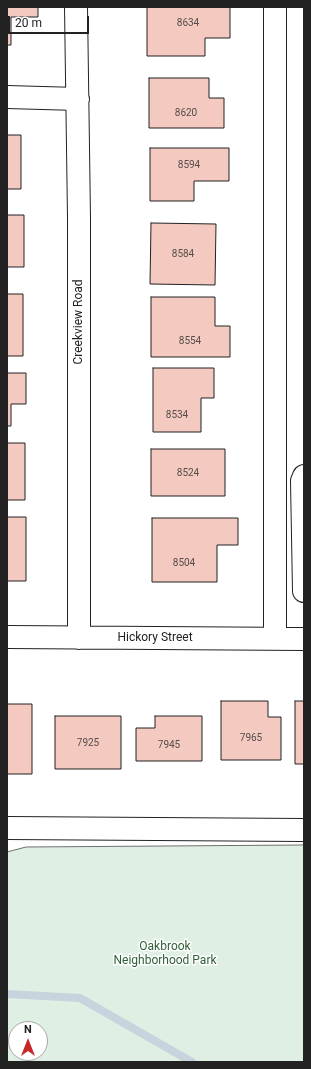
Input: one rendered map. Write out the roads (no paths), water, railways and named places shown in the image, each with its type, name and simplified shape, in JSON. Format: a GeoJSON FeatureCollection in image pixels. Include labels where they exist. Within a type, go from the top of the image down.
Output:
{"type":"FeatureCollection","features":[{"type":"Feature","properties":{"kind":"street","name":"Creekview Road"},"geometry":{"type":"LineString","coordinates":[[76,7],[79,218],[79,638]]}},
{"type":"Feature","properties":{"kind":"street"},"geometry":{"type":"LineString","coordinates":[[275,7],[275,639]]}},
{"type":"Feature","properties":{"kind":"street"},"geometry":{"type":"LineString","coordinates":[[7,97],[78,99]]}},
{"type":"Feature","properties":{"kind":"street"},"geometry":{"type":"LineString","coordinates":[[304,476],[302,481],[304,591]]}},
{"type":"Feature","properties":{"kind":"street","name":"Hickory Street"},"geometry":{"type":"LineString","coordinates":[[7,637],[304,639]]}},
{"type":"Feature","properties":{"kind":"street"},"geometry":{"type":"LineString","coordinates":[[7,828],[304,830]]}},
{"type":"Feature","properties":{"kind":"waterway"},"geometry":{"type":"LineString","coordinates":[[7,994],[80,998],[192,1062]]}},
{"type":"Feature","properties":{"kind":"park label","name":"Oakbrook Neighborhood Park"},"geometry":{"type":"Point","coordinates":[165,954]}}]}
